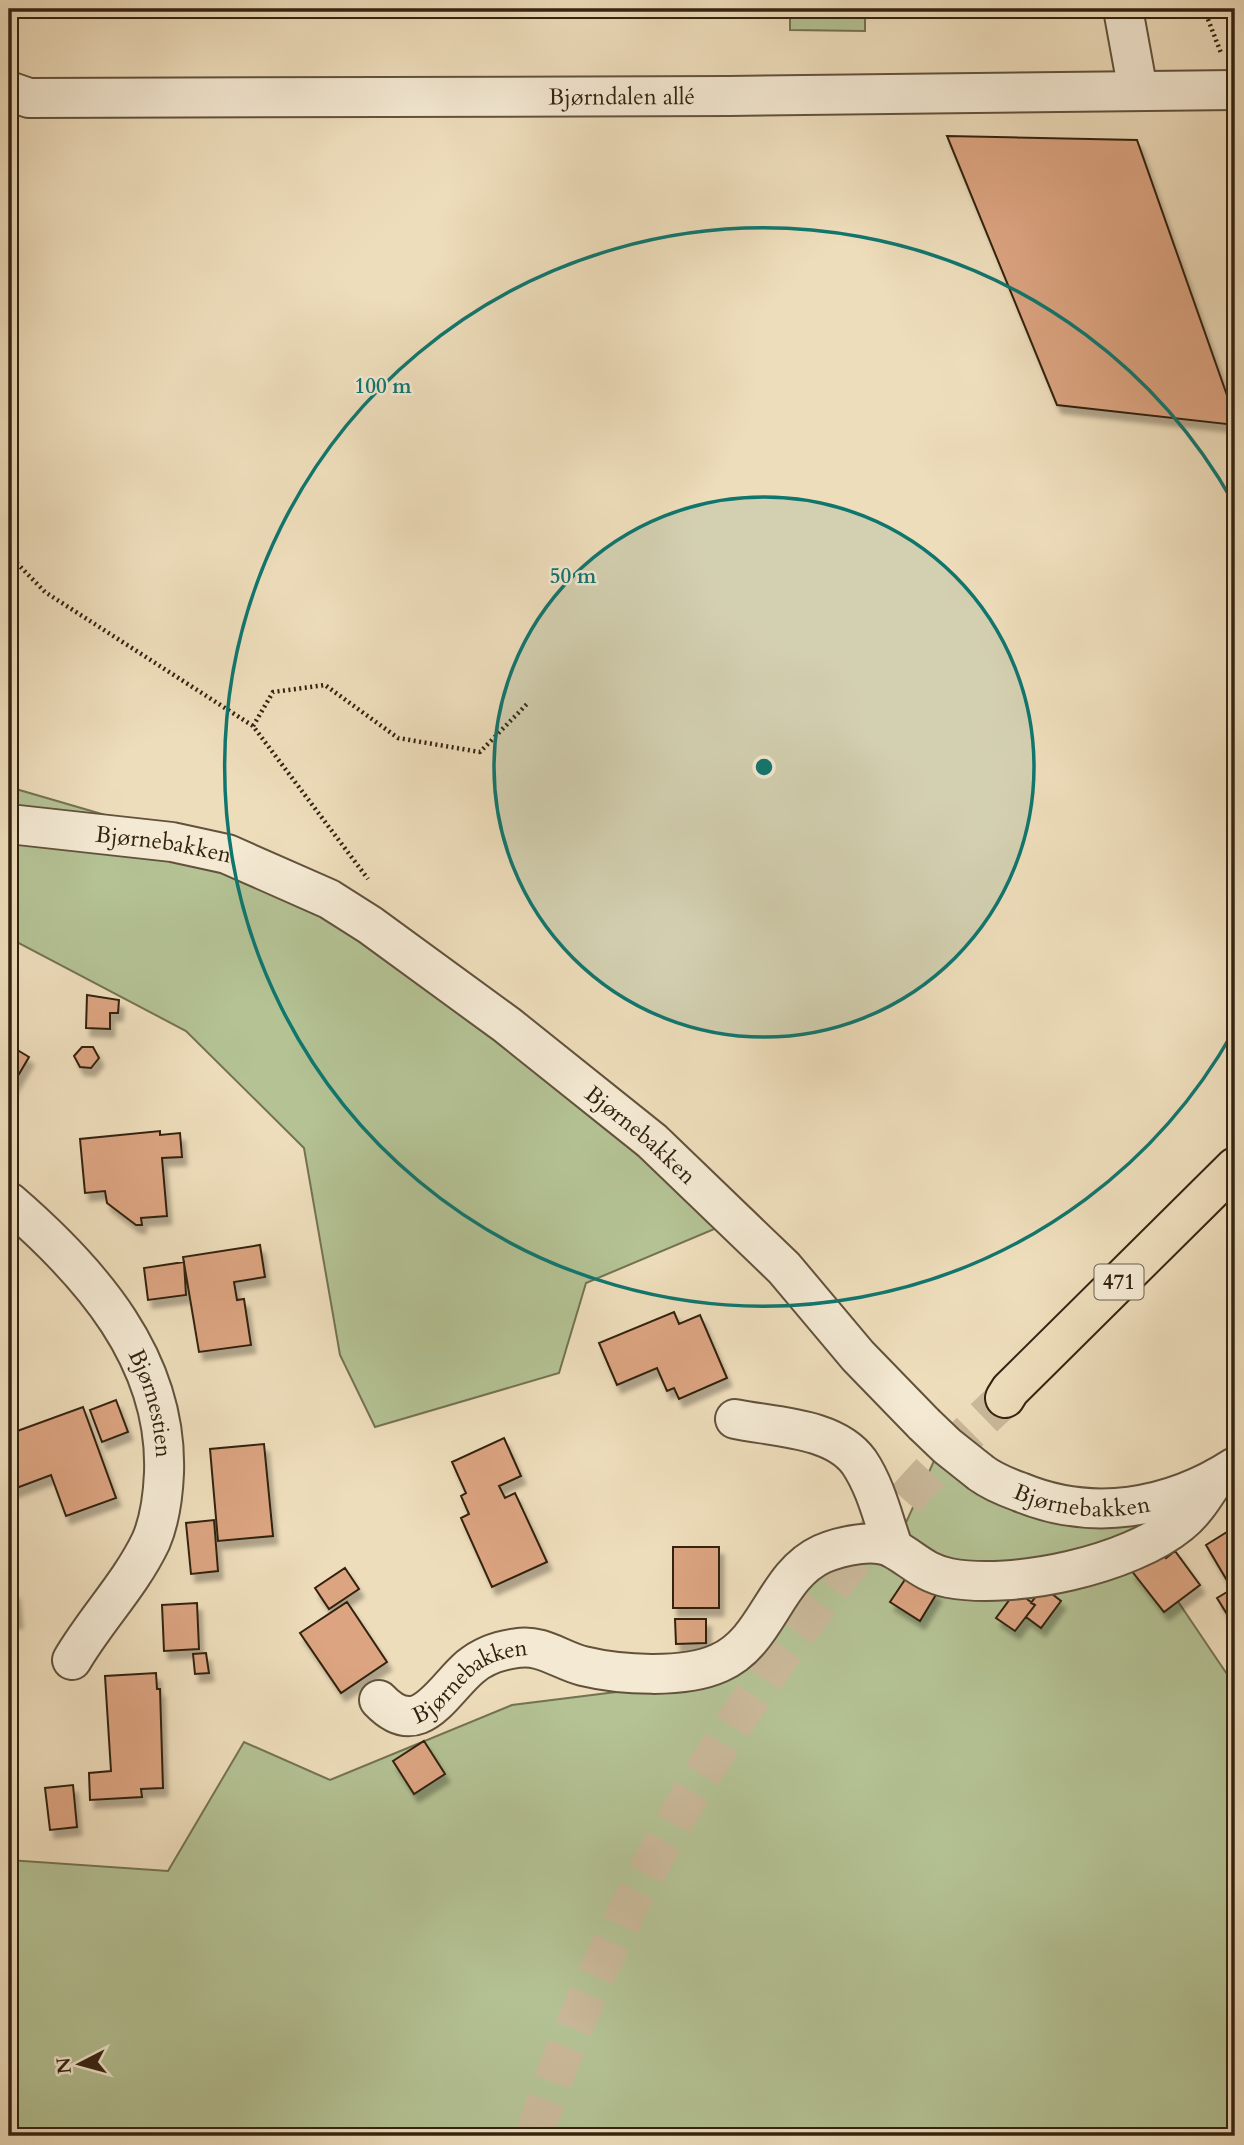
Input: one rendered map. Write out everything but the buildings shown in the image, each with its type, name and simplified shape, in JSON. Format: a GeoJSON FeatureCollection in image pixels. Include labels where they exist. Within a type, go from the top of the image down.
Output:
{"type":"FeatureCollection","features":[{"type":"Feature","properties":{"kind":"main road","name":"471"},"geometry":{"type":"LineString","coordinates":[[1235,1167],[1010,1390],[1005,1398],[1235,1196]]}},
{"type":"Feature","properties":{"kind":"street"},"geometry":{"type":"LineString","coordinates":[[1123,9],[1138,92]]}},
{"type":"Feature","properties":{"kind":"street","name":"Bjørndalen allé"},"geometry":{"type":"LineString","coordinates":[[9,91],[29,98],[1138,92],[1229,74]]}},
{"type":"Feature","properties":{"kind":"street","name":"Bjørnebakken"},"geometry":{"type":"LineString","coordinates":[[9,824],[172,842],[227,855],[329,899],[370,925],[507,1025],[652,1141],[784,1268],[858,1356],[924,1424],[947,1446],[991,1480],[1044,1502],[1090,1510],[1174,1499],[1224,1474]]}},
{"type":"Feature","properties":{"kind":"street","name":"Bjørnestien"},"geometry":{"type":"LineString","coordinates":[[9,1202],[64,1252],[97,1288],[123,1327],[145,1369],[158,1412],[164,1450],[163,1497],[152,1538],[131,1577],[80,1647]]}},
{"type":"Feature","properties":{"kind":"street"},"geometry":{"type":"LineString","coordinates":[[735,1419],[822,1436],[845,1448],[859,1462],[872,1488],[892,1547]]}},
{"type":"Feature","properties":{"kind":"street","name":"Bjørnebakken"},"geometry":{"type":"LineString","coordinates":[[379,1700],[389,1711],[410,1717],[430,1709],[471,1666],[491,1654],[521,1647],[553,1654],[581,1666],[616,1672],[650,1674],[719,1664],[744,1647],[795,1572],[822,1554],[862,1544],[892,1547],[915,1565],[947,1578],[986,1582],[1028,1579],[1115,1558],[1149,1543],[1180,1523],[1224,1474]]}},
{"type":"Feature","properties":{"kind":"path"},"geometry":{"type":"LineString","coordinates":[[1204,9],[1229,74]]}},
{"type":"Feature","properties":{"kind":"path"},"geometry":{"type":"LineString","coordinates":[[9,555],[46,592],[253,726],[368,876],[370,925]]}},
{"type":"Feature","properties":{"kind":"path"},"geometry":{"type":"LineString","coordinates":[[253,726],[273,692],[325,685],[398,738],[480,752],[527,704]]}},
{"type":"Feature","properties":{"kind":"green space"},"geometry":{"type":"Polygon","coordinates":[[[790,9],[865,9],[865,31],[790,30],[790,9]]]}},
{"type":"Feature","properties":{"kind":"green space"},"geometry":{"type":"Polygon","coordinates":[[[9,787],[112,817],[388,947],[731,1222],[586,1283],[559,1373],[375,1427],[340,1355],[304,1148],[186,1031],[9,938],[9,787]]]}},
{"type":"Feature","properties":{"kind":"green space"},"geometry":{"type":"Polygon","coordinates":[[[938,1452],[983,1468],[1145,1503],[1152,1563],[1235,1686],[1235,2136],[9,2136],[9,1860],[168,1871],[244,1742],[330,1780],[512,1705],[720,1679],[812,1581],[899,1538],[938,1452]]]}},
{"type":"Feature","properties":{"kind":"tunnel"},"geometry":{"type":"LineString","coordinates":[[534,2136],[571,2036],[615,1935],[667,1836],[725,1738],[789,1645],[857,1556],[929,1473],[1005,1398]]}}]}
